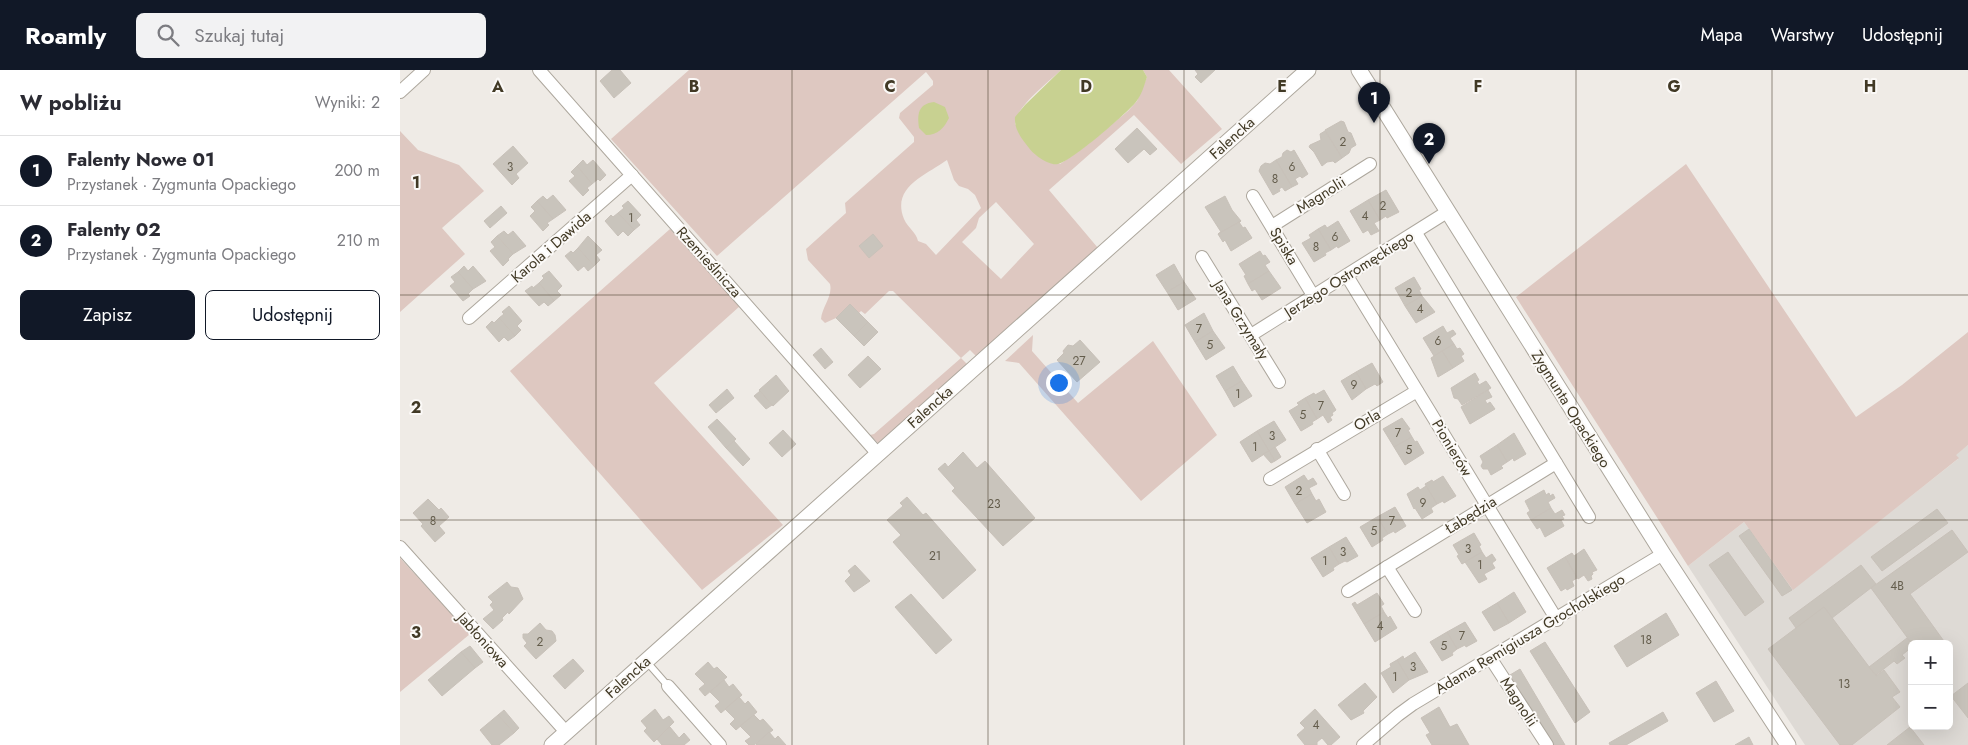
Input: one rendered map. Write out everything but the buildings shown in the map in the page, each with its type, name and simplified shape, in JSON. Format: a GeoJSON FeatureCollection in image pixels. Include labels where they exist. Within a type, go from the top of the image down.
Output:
{"type":"FeatureCollection","features":[{"type":"Feature","properties":{"kind":"street"},"geometry":{"type":"LineString","coordinates":[[400,92],[424,70]]}},
{"type":"Feature","properties":{"kind":"street","name":"Rzemieślnicza"},"geometry":{"type":"LineString","coordinates":[[539,70],[878,454]]}},
{"type":"Feature","properties":{"kind":"street","name":"Falencka"},"geometry":{"type":"LineString","coordinates":[[552,745],[1308,70]]}},
{"type":"Feature","properties":{"kind":"street","name":"Zygmunta Opackiego"},"geometry":{"type":"LineString","coordinates":[[1359,70],[1663,554],[1788,745]]}},
{"type":"Feature","properties":{"kind":"street","name":"Magnolii"},"geometry":{"type":"LineString","coordinates":[[1272,226],[1370,164]]}},
{"type":"Feature","properties":{"kind":"street","name":"Karola i Dawida"},"geometry":{"type":"LineString","coordinates":[[469,318],[632,175]]}},
{"type":"Feature","properties":{"kind":"street","name":"Spiska"},"geometry":{"type":"LineString","coordinates":[[1253,196],[1314,296]]}},
{"type":"Feature","properties":{"kind":"street","name":"Jerzego Ostromęckiego"},"geometry":{"type":"LineString","coordinates":[[1251,335],[1447,212]]}},
{"type":"Feature","properties":{"kind":"street"},"geometry":{"type":"LineString","coordinates":[[1416,233],[1589,517]]}},
{"type":"Feature","properties":{"kind":"street","name":"Jana Grzymały"},"geometry":{"type":"LineString","coordinates":[[1202,257],[1279,382]]}},
{"type":"Feature","properties":{"kind":"street","name":"Pionierów"},"geometry":{"type":"LineString","coordinates":[[1347,276],[1557,620]]}},
{"type":"Feature","properties":{"kind":"street","name":"Orla"},"geometry":{"type":"LineString","coordinates":[[1270,478],[1417,391]]}},
{"type":"Feature","properties":{"kind":"street"},"geometry":{"type":"LineString","coordinates":[[1317,450],[1344,494]]}},
{"type":"Feature","properties":{"kind":"street","name":"Łabędzia"},"geometry":{"type":"LineString","coordinates":[[1348,591],[1556,463]]}},
{"type":"Feature","properties":{"kind":"street","name":"Jabłoniowa"},"geometry":{"type":"LineString","coordinates":[[400,547],[566,732]]}},
{"type":"Feature","properties":{"kind":"street","name":"Adama Remigiusza Grocholskiego"},"geometry":{"type":"LineString","coordinates":[[1364,745],[1398,715],[1663,554]]}},
{"type":"Feature","properties":{"kind":"street"},"geometry":{"type":"LineString","coordinates":[[1387,567],[1415,611]]}},
{"type":"Feature","properties":{"kind":"street","name":"Magnolii"},"geometry":{"type":"LineString","coordinates":[[1491,659],[1547,745]]}},
{"type":"Feature","properties":{"kind":"street"},"geometry":{"type":"LineString","coordinates":[[668,686],[720,745]]}},
{"type":"Feature","properties":{"kind":"lane"},"geometry":{"type":"LineString","coordinates":[[646,661],[668,686]]}},
{"type":"Feature","properties":{"kind":"shaded area"},"geometry":{"type":"Polygon","coordinates":[[[689,70],[1061,70],[1027,102],[1017,117],[1015,124],[1060,164],[1083,148],[1128,111],[1137,101],[1147,77],[1143,70],[1169,70],[1222,129],[1181,164],[1134,115],[1049,190],[1098,248],[976,356],[970,350],[961,358],[893,291],[889,291],[865,314],[861,311],[859,313],[850,305],[836,318],[825,323],[821,319],[829,297],[830,284],[808,260],[806,249],[846,213],[845,203],[914,142],[914,137],[899,118],[900,113],[933,85],[933,81],[926,72],[717,256],[611,139],[689,70]],[[947,160],[913,183],[906,190],[902,198],[901,208],[904,219],[916,235],[918,241],[926,244],[936,255],[981,208],[975,195],[968,189],[959,186],[954,180],[947,160]],[[996,202],[979,218],[976,228],[962,242],[1001,279],[1034,244],[996,202]]]}},
{"type":"Feature","properties":{"kind":"shaded area"},"geometry":{"type":"Polygon","coordinates":[[[1061,70],[1143,70],[1147,77],[1138,99],[1122,116],[1075,155],[1058,164],[1054,164],[1038,157],[1031,151],[1019,134],[1015,117],[1061,70]]]}},
{"type":"Feature","properties":{"kind":"shaded area"},"geometry":{"type":"Polygon","coordinates":[[[934,102],[945,107],[949,118],[940,130],[934,134],[926,135],[919,128],[918,118],[922,107],[934,102]]]}},
{"type":"Feature","properties":{"kind":"shaded area"},"geometry":{"type":"Polygon","coordinates":[[[400,131],[418,150],[459,165],[484,191],[442,228],[465,254],[400,312],[400,131]]]}},
{"type":"Feature","properties":{"kind":"shaded area"},"geometry":{"type":"Polygon","coordinates":[[[1686,164],[1856,417],[1902,385],[1968,332],[1968,445],[1956,455],[1959,458],[1793,590],[1744,522],[1688,566],[1516,297],[1686,164]]]}},
{"type":"Feature","properties":{"kind":"shaded area"},"geometry":{"type":"Polygon","coordinates":[[[670,229],[740,306],[654,383],[783,525],[702,590],[510,371],[670,229]]]}},
{"type":"Feature","properties":{"kind":"shaded area"},"geometry":{"type":"Polygon","coordinates":[[[1033,335],[1032,351],[1078,403],[1153,341],[1217,435],[1141,501],[1019,363],[1005,361],[1033,335]]]}},
{"type":"Feature","properties":{"kind":"shaded area"},"geometry":{"type":"Polygon","coordinates":[[[961,358],[967,364],[878,443],[870,435],[874,434],[961,358]]]}},
{"type":"Feature","properties":{"kind":"shaded area"},"geometry":{"type":"Polygon","coordinates":[[[1968,445],[1968,745],[1805,745],[1688,566],[1744,522],[1793,589],[1958,459],[1955,455],[1968,445]]]}},
{"type":"Feature","properties":{"kind":"shaded area"},"geometry":{"type":"Polygon","coordinates":[[[400,558],[470,634],[400,692],[400,558]]]}},
{"type":"Feature","properties":{"kind":"place","name":"Falenty Nowe 01"},"geometry":{"type":"Point","coordinates":[1374,123]}},
{"type":"Feature","properties":{"kind":"place","name":"Falenty 02"},"geometry":{"type":"Point","coordinates":[1429,164]}}]}
